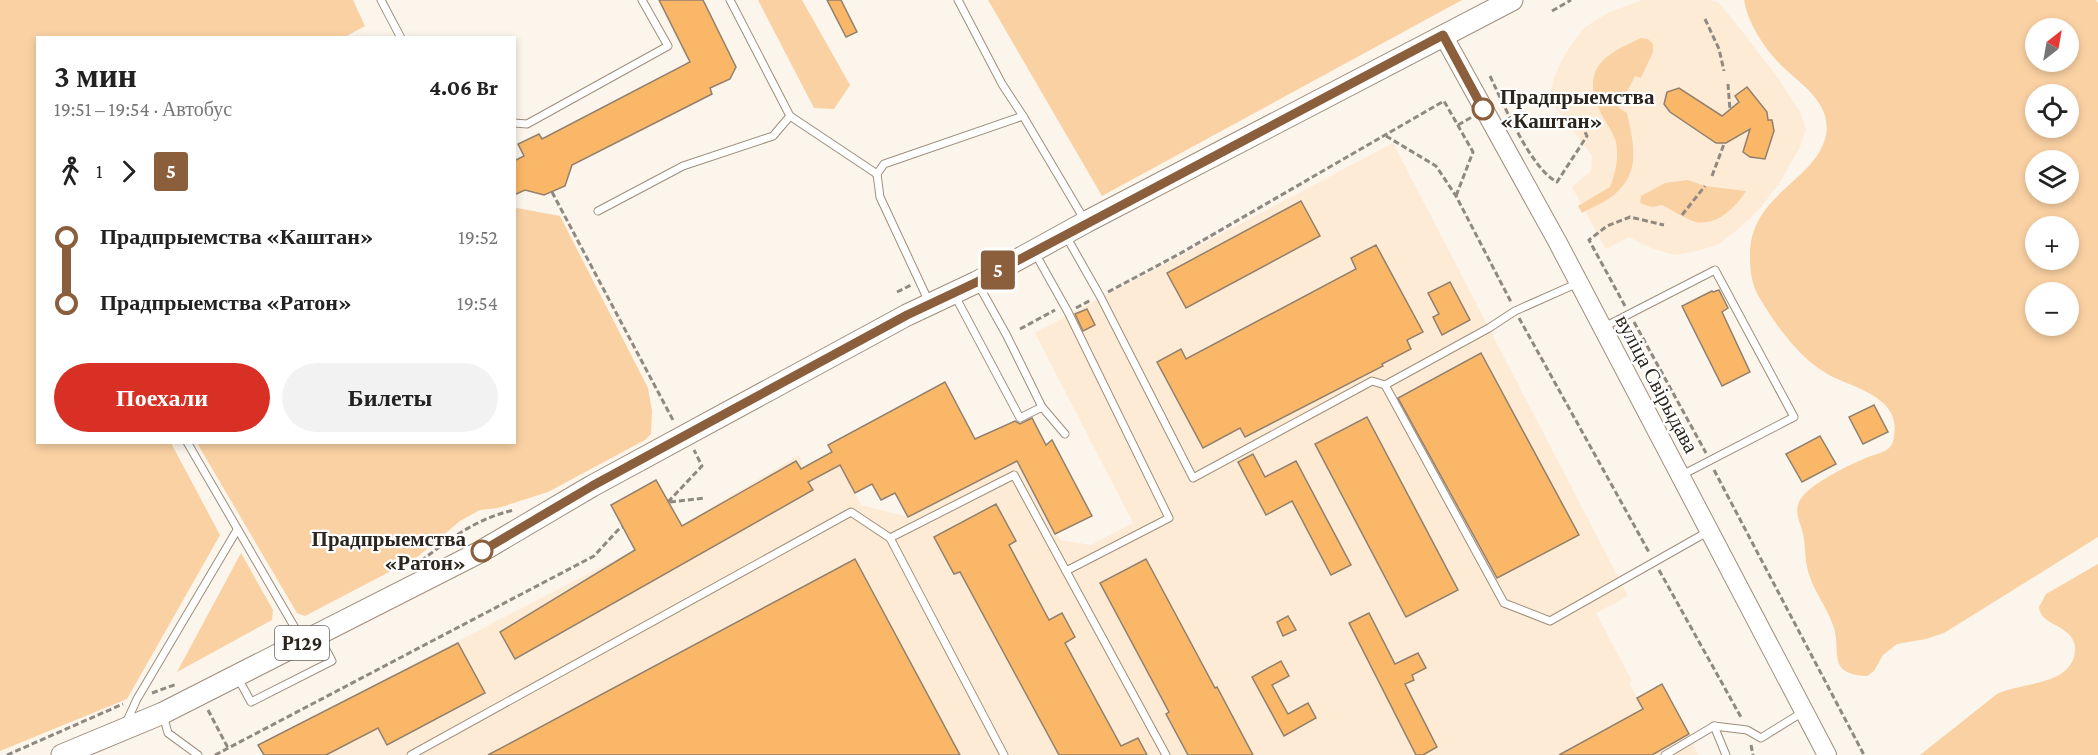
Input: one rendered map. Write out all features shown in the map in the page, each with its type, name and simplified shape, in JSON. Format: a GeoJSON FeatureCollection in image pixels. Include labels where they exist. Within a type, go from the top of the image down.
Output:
{"type":"FeatureCollection","features":[{"type":"Feature","properties":{"kind":"main road","name":"Р129"},"geometry":{"type":"LineString","coordinates":[[62,755],[163,713],[480,552],[592,486],[930,304],[977,282],[1086,222],[1512,0]]}},
{"type":"Feature","properties":{"kind":"main road","name":"вуліца Свірыдава"},"geometry":{"type":"LineString","coordinates":[[1443,35],[1542,214],[1827,755]]}},
{"type":"Feature","properties":{"kind":"lane"},"geometry":{"type":"LineString","coordinates":[[381,0],[400,36]]}},
{"type":"Feature","properties":{"kind":"lane"},"geometry":{"type":"LineString","coordinates":[[516,123],[527,124],[668,46],[642,0]]}},
{"type":"Feature","properties":{"kind":"lane"},"geometry":{"type":"LineString","coordinates":[[730,0],[790,116],[877,174]]}},
{"type":"Feature","properties":{"kind":"lane"},"geometry":{"type":"LineString","coordinates":[[958,0],[1002,84],[1086,222]]}},
{"type":"Feature","properties":{"kind":"lane"},"geometry":{"type":"LineString","coordinates":[[598,211],[683,166],[773,136],[790,116]]}},
{"type":"Feature","properties":{"kind":"lane"},"geometry":{"type":"LineString","coordinates":[[930,304],[880,197],[877,174],[884,164],[1023,116]]}},
{"type":"Feature","properties":{"kind":"lane"},"geometry":{"type":"LineString","coordinates":[[1065,234],[1100,296],[1193,478],[1372,381],[1385,385],[1504,603],[1550,621],[1709,531]]}},
{"type":"Feature","properties":{"kind":"lane"},"geometry":{"type":"LineString","coordinates":[[1034,251],[1068,312],[1169,518],[1066,572]]}},
{"type":"Feature","properties":{"kind":"lane"},"geometry":{"type":"LineString","coordinates":[[1602,328],[1715,270],[1794,417],[1680,476]]}},
{"type":"Feature","properties":{"kind":"lane"},"geometry":{"type":"LineString","coordinates":[[977,282],[1042,407],[1065,434]]}},
{"type":"Feature","properties":{"kind":"lane"},"geometry":{"type":"LineString","coordinates":[[1385,385],[1489,328],[1515,311],[1578,283]]}},
{"type":"Feature","properties":{"kind":"lane"},"geometry":{"type":"LineString","coordinates":[[953,293],[1020,418],[1042,407]]}},
{"type":"Feature","properties":{"kind":"lane"},"geometry":{"type":"LineString","coordinates":[[188,444],[237,530],[311,638],[332,661],[251,702],[237,676]]}},
{"type":"Feature","properties":{"kind":"lane"},"geometry":{"type":"LineString","coordinates":[[890,538],[1014,475],[1166,755]]}},
{"type":"Feature","properties":{"kind":"lane"},"geometry":{"type":"LineString","coordinates":[[411,755],[851,512],[890,538],[1004,755]]}},
{"type":"Feature","properties":{"kind":"lane"},"geometry":{"type":"LineString","coordinates":[[122,731],[137,699],[237,530]]}},
{"type":"Feature","properties":{"kind":"lane"},"geometry":{"type":"LineString","coordinates":[[1665,755],[1714,726],[1748,730],[1761,738],[1805,711]]}},
{"type":"Feature","properties":{"kind":"lane"},"geometry":{"type":"LineString","coordinates":[[163,713],[168,733],[198,755]]}},
{"type":"Feature","properties":{"kind":"lane"},"geometry":{"type":"LineString","coordinates":[[1714,726],[1726,755]]}},
{"type":"Feature","properties":{"kind":"path"},"geometry":{"type":"LineString","coordinates":[[1552,11],[1571,0]]}},
{"type":"Feature","properties":{"kind":"path"},"geometry":{"type":"LineString","coordinates":[[1705,19],[1719,49],[1724,71]]}},
{"type":"Feature","properties":{"kind":"path"},"geometry":{"type":"LineString","coordinates":[[1490,76],[1532,158],[1550,179],[1557,182],[1587,136],[1579,121]]}},
{"type":"Feature","properties":{"kind":"path"},"geometry":{"type":"LineString","coordinates":[[1728,84],[1730,110]]}},
{"type":"Feature","properties":{"kind":"path"},"geometry":{"type":"LineString","coordinates":[[1020,329],[1056,310],[1068,312],[1181,253],[1386,136],[1444,100],[1473,152],[1456,196]]}},
{"type":"Feature","properties":{"kind":"path"},"geometry":{"type":"LineString","coordinates":[[1386,136],[1436,166],[1456,196],[1515,311],[1748,730],[1753,755]]}},
{"type":"Feature","properties":{"kind":"path"},"geometry":{"type":"LineString","coordinates":[[1712,176],[1724,144]]}},
{"type":"Feature","properties":{"kind":"path"},"geometry":{"type":"LineString","coordinates":[[1682,215],[1705,186]]}},
{"type":"Feature","properties":{"kind":"path"},"geometry":{"type":"LineString","coordinates":[[552,192],[677,427]]}},
{"type":"Feature","properties":{"kind":"path"},"geometry":{"type":"LineString","coordinates":[[1664,225],[1630,217],[1608,226],[1589,240],[1710,460],[1864,755]]}},
{"type":"Feature","properties":{"kind":"path"},"geometry":{"type":"LineString","coordinates":[[897,292],[918,282]]}},
{"type":"Feature","properties":{"kind":"path"},"geometry":{"type":"LineString","coordinates":[[702,466],[668,502],[705,498]]}},
{"type":"Feature","properties":{"kind":"path"},"geometry":{"type":"LineString","coordinates":[[418,563],[454,536],[494,514]]}},
{"type":"Feature","properties":{"kind":"path"},"geometry":{"type":"LineString","coordinates":[[215,755],[594,556],[623,527]]}},
{"type":"Feature","properties":{"kind":"path"},"geometry":{"type":"LineString","coordinates":[[7,755],[180,683]]}},
{"type":"Feature","properties":{"kind":"path"},"geometry":{"type":"LineString","coordinates":[[207,709],[228,748]]}},
{"type":"Feature","properties":{"kind":"shaded area"},"geometry":{"type":"Polygon","coordinates":[[[0,0],[353,0],[365,26],[347,36],[36,36],[36,444],[172,444],[220,535],[127,699],[0,751],[0,0]]]}},
{"type":"Feature","properties":{"kind":"shaded area"},"geometry":{"type":"Polygon","coordinates":[[[758,0],[802,0],[850,85],[834,109],[814,108],[758,0]]]}},
{"type":"Feature","properties":{"kind":"shaded area"},"geometry":{"type":"Polygon","coordinates":[[[988,0],[1462,0],[1102,196],[988,0]]]}},
{"type":"Feature","properties":{"kind":"shaded area"},"geometry":{"type":"Polygon","coordinates":[[[1642,0],[1718,2],[1778,78],[1800,112],[1806,129],[1800,147],[1779,184],[1743,225],[1719,244],[1675,255],[1653,249],[1629,237],[1606,249],[1572,187],[1591,171],[1592,156],[1549,99],[1554,78],[1563,58],[1585,27],[1608,13],[1642,0]]]}},
{"type":"Feature","properties":{"kind":"shaded area"},"geometry":{"type":"Polygon","coordinates":[[[1744,0],[2096,0],[2098,3],[2098,537],[1944,633],[1897,644],[1883,655],[1874,671],[1867,676],[1846,671],[1838,661],[1834,628],[1808,571],[1797,508],[1805,494],[1821,481],[1851,464],[1889,448],[1894,439],[1894,423],[1891,412],[1875,397],[1831,376],[1802,354],[1776,323],[1755,288],[1750,258],[1752,236],[1760,218],[1771,203],[1810,165],[1820,151],[1826,135],[1826,123],[1819,103],[1767,49],[1753,26],[1744,0]]]}},
{"type":"Feature","properties":{"kind":"shaded area"},"geometry":{"type":"Polygon","coordinates":[[[1641,38],[1648,39],[1653,44],[1653,52],[1641,78],[1635,76],[1619,108],[1627,113],[1633,145],[1629,176],[1624,185],[1611,197],[1582,213],[1578,206],[1610,187],[1617,159],[1615,138],[1601,113],[1594,94],[1595,72],[1608,56],[1641,38]]]}},
{"type":"Feature","properties":{"kind":"shaded area"},"geometry":{"type":"Polygon","coordinates":[[[1393,143],[1628,596],[1596,613],[1632,681],[1629,683],[1637,697],[1662,684],[1698,755],[263,755],[258,745],[634,550],[611,505],[656,480],[682,525],[799,455],[808,482],[840,465],[861,505],[908,517],[1017,461],[1060,540],[1091,545],[1133,523],[1035,333],[1393,143]]]}},
{"type":"Feature","properties":{"kind":"shaded area"},"geometry":{"type":"Polygon","coordinates":[[[1688,180],[1705,186],[1746,191],[1725,214],[1704,222],[1692,221],[1662,205],[1652,207],[1640,203],[1641,196],[1665,183],[1688,180]]]}},
{"type":"Feature","properties":{"kind":"shaded area"},"geometry":{"type":"Polygon","coordinates":[[[516,208],[560,216],[648,388],[652,411],[651,434],[645,440],[548,492],[498,508],[480,510],[460,521],[416,558],[305,616],[297,613],[198,444],[516,444],[516,208]]]}},
{"type":"Feature","properties":{"kind":"shaded area"},"geometry":{"type":"Polygon","coordinates":[[[241,553],[273,610],[272,620],[177,672],[241,553]]]}},
{"type":"Feature","properties":{"kind":"shaded area"},"geometry":{"type":"Polygon","coordinates":[[[2098,564],[2098,755],[1920,755],[1997,694],[2044,681],[2065,671],[2072,662],[2075,651],[2074,642],[2061,628],[2042,616],[2039,607],[2046,594],[2098,564]]]}},
{"type":"Feature","properties":{"kind":"building"},"geometry":{"type":"Polygon","coordinates":[[[659,0],[703,0],[736,67],[730,79],[710,88],[712,94],[572,165],[565,186],[544,195],[525,190],[516,194],[516,160],[524,156],[518,144],[539,134],[542,139],[690,62],[659,0]]]}},
{"type":"Feature","properties":{"kind":"building"},"geometry":{"type":"Polygon","coordinates":[[[827,0],[841,0],[857,32],[846,37],[827,0]]]}},
{"type":"Feature","properties":{"kind":"building"},"geometry":{"type":"Polygon","coordinates":[[[1747,87],[1767,112],[1768,120],[1772,120],[1774,131],[1765,159],[1750,157],[1743,152],[1750,129],[1726,143],[1716,143],[1670,112],[1664,104],[1667,92],[1679,88],[1722,116],[1739,102],[1735,96],[1747,87]]]}},
{"type":"Feature","properties":{"kind":"building"},"geometry":{"type":"Polygon","coordinates":[[[1301,201],[1320,236],[1186,308],[1167,273],[1301,201]]]}},
{"type":"Feature","properties":{"kind":"building"},"geometry":{"type":"Polygon","coordinates":[[[1376,245],[1423,332],[1407,340],[1411,349],[1382,364],[1383,366],[1245,437],[1240,428],[1203,448],[1157,362],[1181,349],[1186,359],[1356,269],[1351,258],[1376,245]]]}},
{"type":"Feature","properties":{"kind":"building"},"geometry":{"type":"Polygon","coordinates":[[[1450,282],[1470,320],[1442,335],[1433,317],[1439,314],[1428,293],[1450,282]]]}},
{"type":"Feature","properties":{"kind":"building"},"geometry":{"type":"Polygon","coordinates":[[[1719,290],[1728,308],[1722,312],[1750,372],[1722,386],[1682,306],[1712,291],[1719,290]]]}},
{"type":"Feature","properties":{"kind":"building"},"geometry":{"type":"Polygon","coordinates":[[[1087,309],[1095,325],[1083,331],[1075,314],[1087,309]]]}},
{"type":"Feature","properties":{"kind":"building"},"geometry":{"type":"Polygon","coordinates":[[[1481,353],[1579,535],[1497,578],[1398,398],[1481,353]]]}},
{"type":"Feature","properties":{"kind":"building"},"geometry":{"type":"Polygon","coordinates":[[[945,382],[975,439],[1015,421],[1020,424],[1032,418],[1046,445],[1052,440],[1092,516],[1055,534],[1017,461],[908,517],[895,493],[881,500],[872,484],[855,493],[840,465],[808,482],[813,490],[515,659],[500,632],[635,550],[611,505],[656,480],[682,526],[796,461],[801,469],[832,452],[828,445],[945,382]]]}},
{"type":"Feature","properties":{"kind":"building"},"geometry":{"type":"Polygon","coordinates":[[[1874,405],[1888,432],[1863,444],[1849,417],[1874,405]]]}},
{"type":"Feature","properties":{"kind":"building"},"geometry":{"type":"Polygon","coordinates":[[[1367,417],[1458,590],[1406,617],[1315,444],[1367,417]]]}},
{"type":"Feature","properties":{"kind":"building"},"geometry":{"type":"Polygon","coordinates":[[[1820,436],[1836,464],[1802,482],[1786,454],[1820,436]]]}},
{"type":"Feature","properties":{"kind":"building"},"geometry":{"type":"Polygon","coordinates":[[[1253,454],[1265,477],[1296,461],[1351,565],[1331,575],[1292,501],[1266,515],[1238,462],[1253,454]]]}},
{"type":"Feature","properties":{"kind":"building"},"geometry":{"type":"Polygon","coordinates":[[[996,504],[1016,541],[1009,545],[1049,620],[1062,613],[1075,637],[1065,643],[1121,746],[1138,738],[1147,755],[1059,755],[960,572],[954,574],[934,537],[996,504]]]}},
{"type":"Feature","properties":{"kind":"building"},"geometry":{"type":"Polygon","coordinates":[[[855,559],[960,755],[488,755],[855,559]]]}},
{"type":"Feature","properties":{"kind":"building"},"geometry":{"type":"Polygon","coordinates":[[[1146,559],[1253,755],[1188,755],[1166,714],[1169,712],[1100,583],[1146,559]]]}},
{"type":"Feature","properties":{"kind":"building"},"geometry":{"type":"Polygon","coordinates":[[[1369,613],[1395,664],[1418,653],[1426,668],[1412,675],[1414,680],[1405,684],[1437,747],[1423,755],[1416,755],[1349,623],[1369,613]]]}},
{"type":"Feature","properties":{"kind":"building"},"geometry":{"type":"Polygon","coordinates":[[[1288,616],[1296,630],[1283,636],[1277,622],[1288,616]]]}},
{"type":"Feature","properties":{"kind":"building"},"geometry":{"type":"Polygon","coordinates":[[[458,643],[485,693],[387,745],[378,728],[326,755],[264,755],[258,745],[458,643]]]}},
{"type":"Feature","properties":{"kind":"building"},"geometry":{"type":"Polygon","coordinates":[[[1281,661],[1289,676],[1272,685],[1288,714],[1308,703],[1316,718],[1284,736],[1252,677],[1281,661]]]}},
{"type":"Feature","properties":{"kind":"building"},"geometry":{"type":"Polygon","coordinates":[[[1662,684],[1689,734],[1652,755],[1559,755],[1643,709],[1637,698],[1662,684]]]}},
{"type":"Feature","properties":{"kind":"bus line","name":"5"},"geometry":{"type":"LineString","coordinates":[[482,551],[592,486],[907,315],[977,282],[1086,222],[1443,35],[1483,109]]}},
{"type":"Feature","properties":{"kind":"place","name":"Прадпрыемства «Каштан»"},"geometry":{"type":"Point","coordinates":[1483,109]}},
{"type":"Feature","properties":{"kind":"place","name":"Прадпрыемства «Ратон»"},"geometry":{"type":"Point","coordinates":[482,551]}}]}
